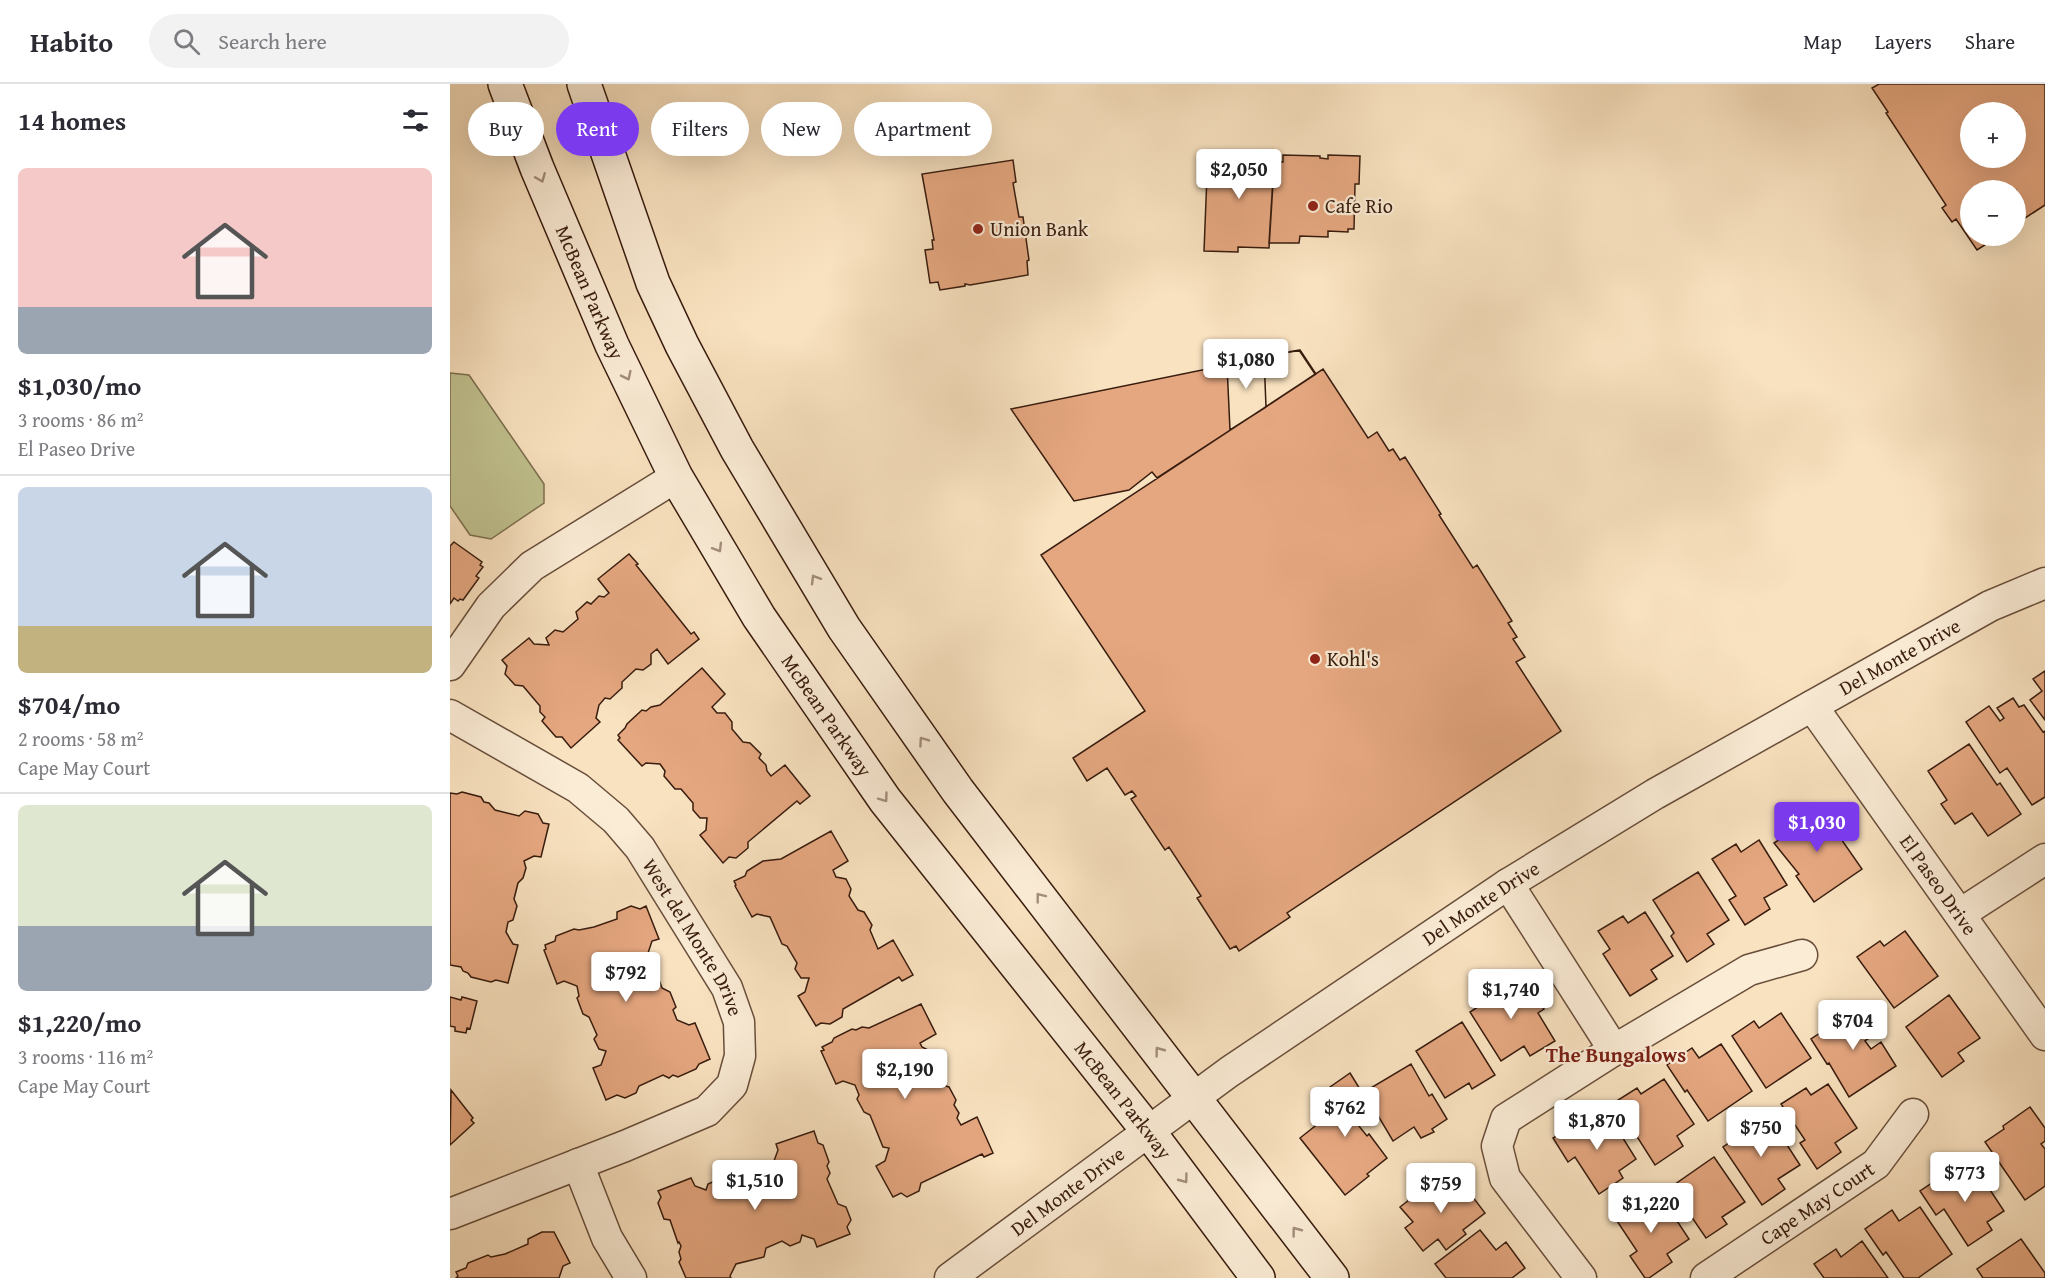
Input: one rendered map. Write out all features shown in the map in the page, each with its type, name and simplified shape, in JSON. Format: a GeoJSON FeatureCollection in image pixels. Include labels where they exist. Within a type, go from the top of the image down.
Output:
{"type":"FeatureCollection","features":[{"type":"Feature","properties":{"kind":"main road","name":"McBean Parkway"},"geometry":{"type":"LineString","coordinates":[[506,84],[537,168],[612,345],[676,477],[759,617],[885,800],[1149,1132],[1258,1278]]}},
{"type":"Feature","properties":{"kind":"main road"},"geometry":{"type":"LineString","coordinates":[[584,84],[653,284],[682,345],[737,448],[844,628],[958,791],[1332,1278]]}},
{"type":"Feature","properties":{"kind":"street"},"geometry":{"type":"LineString","coordinates":[[450,665],[491,606],[532,566],[676,477]]}},
{"type":"Feature","properties":{"kind":"street","name":"Del Monte Drive"},"geometry":{"type":"LineString","coordinates":[[950,1278],[1229,1072],[1508,884],[1655,794],[1990,606],[2045,583]]}},
{"type":"Feature","properties":{"kind":"street","name":"El Paseo Drive"},"geometry":{"type":"LineString","coordinates":[[1812,706],[2045,1035]]}},
{"type":"Feature","properties":{"kind":"street","name":"West del Monte Drive"},"geometry":{"type":"LineString","coordinates":[[450,715],[578,788],[616,820],[640,848],[728,988],[739,1022],[740,1056],[732,1085],[707,1111],[450,1214]]}},
{"type":"Feature","properties":{"kind":"street"},"geometry":{"type":"LineString","coordinates":[[1960,914],[2045,859]]}},
{"type":"Feature","properties":{"kind":"street"},"geometry":{"type":"LineString","coordinates":[[1508,884],[1614,1050]]}},
{"type":"Feature","properties":{"kind":"street"},"geometry":{"type":"LineString","coordinates":[[1581,1278],[1505,1178],[1497,1146],[1506,1119],[1614,1050],[1749,970],[1802,955]]}},
{"type":"Feature","properties":{"kind":"street","name":"Cape May Court"},"geometry":{"type":"LineString","coordinates":[[1707,1278],[1876,1164],[1913,1114]]}},
{"type":"Feature","properties":{"kind":"street"},"geometry":{"type":"LineString","coordinates":[[578,1164],[607,1238],[631,1278]]}},
{"type":"Feature","properties":{"kind":"green space"},"geometry":{"type":"Polygon","coordinates":[[[450,373],[469,375],[544,484],[544,503],[491,539],[470,535],[450,506],[450,373]]]}},
{"type":"Feature","properties":{"kind":"building"},"geometry":{"type":"Polygon","coordinates":[[[1879,84],[2045,84],[2045,205],[2026,217],[2026,180],[1960,180],[1960,225],[1956,219],[1952,222],[1942,208],[1946,205],[1886,113],[1888,112],[1872,88],[1879,84]]]}},
{"type":"Feature","properties":{"kind":"building"},"geometry":{"type":"Polygon","coordinates":[[[1208,150],[1275,151],[1269,248],[1238,247],[1238,252],[1204,251],[1208,150]]]}},
{"type":"Feature","properties":{"kind":"building","name":"Cafe Rio"},"geometry":{"type":"Polygon","coordinates":[[[1283,155],[1320,156],[1320,158],[1328,159],[1328,155],[1360,156],[1359,184],[1355,184],[1354,229],[1348,229],[1348,232],[1328,231],[1328,237],[1300,236],[1299,243],[1269,243],[1274,162],[1283,162],[1283,155]]]}},
{"type":"Feature","properties":{"kind":"building","name":"Union Bank"},"geometry":{"type":"Polygon","coordinates":[[[1013,160],[1016,182],[1013,183],[1019,217],[1023,217],[1029,260],[1027,261],[1028,275],[940,290],[938,282],[930,283],[925,250],[933,249],[932,240],[934,240],[922,174],[1013,160]]]}},
{"type":"Feature","properties":{"kind":"building"},"geometry":{"type":"Polygon","coordinates":[[[1299,350],[1315,374],[1266,407],[1264,356],[1299,350]]]}},
{"type":"Feature","properties":{"kind":"building"},"geometry":{"type":"Polygon","coordinates":[[[1300,350],[1316,374],[1157,478],[1152,472],[1129,490],[1074,501],[1011,409],[1300,350]]]}},
{"type":"Feature","properties":{"kind":"building"},"geometry":{"type":"Polygon","coordinates":[[[1264,357],[1266,407],[1230,430],[1227,365],[1264,357]]]}},
{"type":"Feature","properties":{"kind":"building","name":"Kohl's"},"geometry":{"type":"Polygon","coordinates":[[[1323,369],[1368,438],[1377,432],[1389,451],[1393,449],[1400,460],[1405,457],[1473,568],[1477,565],[1512,621],[1508,623],[1517,637],[1513,639],[1525,657],[1516,662],[1561,731],[1287,913],[1290,917],[1239,951],[1236,946],[1230,949],[1197,898],[1201,896],[1169,847],[1165,850],[1131,799],[1136,796],[1132,791],[1125,795],[1107,768],[1087,781],[1073,758],[1145,711],[1041,555],[1323,369]]]}},
{"type":"Feature","properties":{"kind":"building"},"geometry":{"type":"Polygon","coordinates":[[[454,542],[482,562],[480,565],[483,567],[476,576],[479,578],[463,600],[458,601],[454,598],[450,604],[450,546],[454,542]]]}},
{"type":"Feature","properties":{"kind":"building"},"geometry":{"type":"Polygon","coordinates":[[[629,554],[691,634],[694,632],[699,639],[668,664],[657,649],[651,654],[651,664],[643,670],[636,669],[622,682],[622,688],[610,699],[605,698],[599,705],[596,718],[600,722],[571,748],[562,737],[556,737],[542,721],[545,717],[540,712],[540,706],[523,686],[515,685],[505,674],[507,666],[502,660],[529,638],[534,644],[549,645],[546,638],[555,630],[563,632],[578,619],[576,612],[587,602],[591,604],[599,596],[604,597],[609,593],[598,579],[629,554]]]}},
{"type":"Feature","properties":{"kind":"building"},"geometry":{"type":"Polygon","coordinates":[[[702,668],[725,694],[712,707],[717,713],[725,713],[732,722],[732,729],[743,742],[750,743],[761,754],[759,758],[766,765],[771,776],[785,765],[810,796],[800,804],[797,801],[748,842],[748,848],[736,858],[729,857],[723,863],[700,835],[706,830],[707,818],[700,818],[693,810],[693,803],[681,789],[675,789],[664,776],[665,771],[660,764],[646,763],[642,766],[618,740],[620,738],[618,735],[642,710],[646,711],[660,705],[702,668]]]}},
{"type":"Feature","properties":{"kind":"building"},"geometry":{"type":"Polygon","coordinates":[[[2045,671],[2045,720],[2030,700],[2042,691],[2033,679],[2045,671]]]}},
{"type":"Feature","properties":{"kind":"building"},"geometry":{"type":"Polygon","coordinates":[[[2013,698],[2019,707],[2024,705],[2043,732],[2045,731],[2045,797],[2032,805],[2007,768],[2000,773],[1966,722],[1989,706],[2000,721],[2004,718],[1997,708],[2013,698]]]}},
{"type":"Feature","properties":{"kind":"building"},"geometry":{"type":"Polygon","coordinates":[[[1969,744],[1997,785],[2000,783],[2021,814],[1988,836],[1972,813],[1955,824],[1941,804],[1947,800],[1928,771],[1969,744]]]}},
{"type":"Feature","properties":{"kind":"building"},"geometry":{"type":"Polygon","coordinates":[[[462,792],[481,797],[495,810],[519,816],[525,811],[538,814],[543,823],[549,824],[541,857],[534,856],[524,861],[526,868],[523,878],[518,883],[514,899],[517,906],[513,920],[508,922],[506,932],[513,944],[518,945],[508,983],[471,977],[461,967],[450,965],[450,793],[462,792]]]}},
{"type":"Feature","properties":{"kind":"building"},"geometry":{"type":"Polygon","coordinates":[[[1809,806],[1814,814],[1821,810],[1862,869],[1814,902],[1796,876],[1799,874],[1774,843],[1788,834],[1782,825],[1809,806]]]}},
{"type":"Feature","properties":{"kind":"building"},"geometry":{"type":"Polygon","coordinates":[[[831,831],[848,861],[833,870],[836,877],[846,879],[851,889],[849,896],[858,910],[864,912],[872,925],[870,930],[878,949],[893,940],[913,975],[902,981],[899,977],[843,1009],[842,1017],[830,1024],[821,1023],[816,1026],[798,996],[805,992],[809,978],[801,978],[795,969],[797,963],[787,946],[782,944],[770,917],[757,914],[752,917],[734,881],[745,876],[747,871],[763,861],[781,859],[831,831]]]}},
{"type":"Feature","properties":{"kind":"building"},"geometry":{"type":"Polygon","coordinates":[[[1759,840],[1787,885],[1764,898],[1770,909],[1745,925],[1729,900],[1736,896],[1712,859],[1736,844],[1741,852],[1759,840]]]}},
{"type":"Feature","properties":{"kind":"building"},"geometry":{"type":"Polygon","coordinates":[[[1698,872],[1729,920],[1707,934],[1714,944],[1687,962],[1671,936],[1674,933],[1653,900],[1698,872]]]}},
{"type":"Feature","properties":{"kind":"building"},"geometry":{"type":"Polygon","coordinates":[[[631,906],[640,909],[646,906],[659,939],[652,941],[648,953],[654,956],[658,965],[657,974],[662,988],[670,992],[676,1007],[673,1010],[677,1020],[689,1025],[695,1023],[710,1059],[699,1064],[696,1069],[678,1077],[673,1075],[669,1078],[663,1075],[639,1086],[636,1093],[625,1098],[617,1095],[606,1100],[593,1068],[601,1065],[606,1051],[599,1049],[594,1039],[597,1035],[589,1017],[583,1014],[577,998],[579,996],[577,986],[564,981],[557,984],[544,950],[545,945],[555,941],[556,936],[574,929],[594,927],[617,919],[617,912],[631,906]]]}},
{"type":"Feature","properties":{"kind":"building"},"geometry":{"type":"Polygon","coordinates":[[[1645,912],[1673,956],[1651,970],[1657,979],[1630,996],[1603,954],[1610,949],[1598,931],[1623,916],[1628,923],[1645,912]]]}},
{"type":"Feature","properties":{"kind":"building"},"geometry":{"type":"Polygon","coordinates":[[[1905,931],[1938,976],[1894,1008],[1857,957],[1880,941],[1884,946],[1905,931]]]}},
{"type":"Feature","properties":{"kind":"building"},"geometry":{"type":"Polygon","coordinates":[[[1508,973],[1528,1004],[1536,998],[1544,1009],[1538,1013],[1555,1041],[1530,1056],[1524,1046],[1501,1061],[1470,1012],[1487,1001],[1480,990],[1508,973]]]}},
{"type":"Feature","properties":{"kind":"building"},"geometry":{"type":"Polygon","coordinates":[[[1949,995],[1980,1038],[1958,1053],[1964,1061],[1942,1077],[1906,1027],[1949,995]]]}},
{"type":"Feature","properties":{"kind":"building"},"geometry":{"type":"Polygon","coordinates":[[[450,997],[477,1001],[470,1029],[467,1028],[466,1033],[455,1031],[455,1027],[450,1026],[450,997]]]}},
{"type":"Feature","properties":{"kind":"building"},"geometry":{"type":"Polygon","coordinates":[[[921,1004],[936,1034],[920,1043],[922,1047],[932,1052],[936,1063],[935,1069],[942,1085],[949,1087],[956,1100],[954,1105],[959,1113],[957,1118],[961,1125],[977,1117],[993,1153],[984,1157],[982,1154],[921,1183],[919,1191],[907,1197],[901,1193],[893,1197],[876,1166],[885,1161],[889,1148],[883,1147],[870,1115],[864,1112],[857,1099],[859,1095],[855,1085],[843,1081],[836,1084],[821,1051],[824,1050],[822,1047],[832,1042],[834,1038],[852,1029],[869,1028],[921,1004]]]}},
{"type":"Feature","properties":{"kind":"building"},"geometry":{"type":"Polygon","coordinates":[[[1856,1004],[1875,1034],[1865,1041],[1871,1049],[1881,1042],[1896,1066],[1849,1097],[1829,1063],[1827,1064],[1811,1039],[1832,1025],[1830,1021],[1856,1004]]]}},
{"type":"Feature","properties":{"kind":"building"},"geometry":{"type":"Polygon","coordinates":[[[1781,1013],[1811,1058],[1766,1088],[1732,1036],[1754,1021],[1759,1028],[1781,1013]]]}},
{"type":"Feature","properties":{"kind":"building"},"geometry":{"type":"Polygon","coordinates":[[[1462,1022],[1495,1075],[1472,1089],[1469,1083],[1445,1098],[1416,1051],[1462,1022]]]}},
{"type":"Feature","properties":{"kind":"building"},"geometry":{"type":"Polygon","coordinates":[[[1721,1044],[1752,1091],[1708,1121],[1667,1065],[1692,1048],[1699,1058],[1721,1044]]]}},
{"type":"Feature","properties":{"kind":"building"},"geometry":{"type":"Polygon","coordinates":[[[1411,1064],[1429,1096],[1432,1094],[1447,1119],[1432,1129],[1434,1132],[1421,1138],[1414,1127],[1393,1141],[1364,1092],[1411,1064]]]}},
{"type":"Feature","properties":{"kind":"building"},"geometry":{"type":"Polygon","coordinates":[[[1350,1073],[1371,1107],[1354,1120],[1367,1136],[1369,1134],[1387,1158],[1345,1195],[1300,1138],[1334,1111],[1323,1092],[1350,1073]]]}},
{"type":"Feature","properties":{"kind":"building"},"geometry":{"type":"Polygon","coordinates":[[[1664,1079],[1694,1124],[1677,1136],[1683,1146],[1655,1165],[1615,1102],[1637,1088],[1641,1094],[1664,1079]]]}},
{"type":"Feature","properties":{"kind":"building"},"geometry":{"type":"Polygon","coordinates":[[[1828,1084],[1857,1128],[1835,1143],[1841,1152],[1817,1169],[1800,1143],[1805,1140],[1781,1104],[1806,1088],[1811,1095],[1828,1084]]]}},
{"type":"Feature","properties":{"kind":"building"},"geometry":{"type":"Polygon","coordinates":[[[451,1090],[473,1118],[471,1120],[474,1123],[450,1145],[451,1090]]]}},
{"type":"Feature","properties":{"kind":"building"},"geometry":{"type":"Polygon","coordinates":[[[2030,1107],[2045,1128],[2045,1141],[2041,1144],[2045,1149],[2045,1186],[2025,1200],[1985,1142],[2030,1107]]]}},
{"type":"Feature","properties":{"kind":"building"},"geometry":{"type":"Polygon","coordinates":[[[1608,1114],[1636,1159],[1619,1171],[1623,1178],[1599,1194],[1575,1157],[1568,1162],[1553,1138],[1580,1122],[1584,1129],[1608,1114]]]}},
{"type":"Feature","properties":{"kind":"building"},"geometry":{"type":"Polygon","coordinates":[[[1769,1117],[1800,1165],[1778,1179],[1785,1189],[1762,1205],[1723,1147],[1736,1138],[1730,1129],[1743,1121],[1749,1131],[1769,1117]]]}},
{"type":"Feature","properties":{"kind":"building"},"geometry":{"type":"Polygon","coordinates":[[[814,1131],[818,1143],[823,1145],[829,1162],[827,1166],[830,1173],[827,1179],[838,1204],[846,1207],[851,1220],[847,1227],[850,1234],[817,1247],[814,1239],[802,1235],[800,1242],[790,1246],[782,1241],[766,1248],[764,1257],[736,1264],[731,1278],[686,1278],[679,1262],[681,1246],[670,1220],[664,1219],[658,1203],[661,1197],[658,1191],[691,1178],[695,1186],[706,1190],[708,1184],[719,1179],[727,1183],[740,1177],[744,1171],[759,1164],[774,1161],[778,1150],[776,1144],[814,1131]]]}},
{"type":"Feature","properties":{"kind":"building"},"geometry":{"type":"Polygon","coordinates":[[[1714,1157],[1745,1202],[1722,1217],[1727,1224],[1706,1238],[1671,1187],[1714,1157]]]}},
{"type":"Feature","properties":{"kind":"building"},"geometry":{"type":"Polygon","coordinates":[[[1975,1167],[2004,1211],[1987,1222],[1992,1230],[1968,1246],[1944,1209],[1936,1215],[1920,1191],[1947,1173],[1953,1181],[1975,1167]]]}},
{"type":"Feature","properties":{"kind":"building"},"geometry":{"type":"Polygon","coordinates":[[[1441,1175],[1457,1195],[1466,1188],[1485,1213],[1463,1230],[1466,1234],[1446,1250],[1438,1239],[1423,1251],[1405,1228],[1413,1222],[1400,1207],[1441,1175]]]}},
{"type":"Feature","properties":{"kind":"building"},"geometry":{"type":"Polygon","coordinates":[[[1660,1195],[1689,1239],[1667,1254],[1672,1262],[1649,1278],[1645,1278],[1630,1256],[1637,1251],[1613,1215],[1638,1199],[1642,1206],[1660,1195]]]}},
{"type":"Feature","properties":{"kind":"building"},"geometry":{"type":"Polygon","coordinates":[[[1920,1207],[1952,1254],[1918,1278],[1904,1278],[1886,1252],[1883,1255],[1865,1229],[1892,1210],[1899,1221],[1920,1207]]]}},
{"type":"Feature","properties":{"kind":"building"},"geometry":{"type":"Polygon","coordinates":[[[1480,1230],[1496,1250],[1506,1242],[1525,1268],[1512,1278],[1446,1278],[1435,1264],[1480,1230]]]}},
{"type":"Feature","properties":{"kind":"building"},"geometry":{"type":"Polygon","coordinates":[[[542,1232],[554,1232],[570,1263],[563,1266],[559,1278],[456,1278],[458,1276],[456,1272],[466,1268],[468,1263],[488,1255],[491,1257],[505,1254],[528,1244],[528,1239],[542,1232]]]}},
{"type":"Feature","properties":{"kind":"building"},"geometry":{"type":"Polygon","coordinates":[[[2021,1239],[2045,1273],[2045,1278],[1983,1278],[1977,1269],[2021,1239]]]}},
{"type":"Feature","properties":{"kind":"building"},"geometry":{"type":"Polygon","coordinates":[[[1862,1241],[1888,1278],[1824,1278],[1814,1264],[1836,1249],[1841,1257],[1862,1241]]]}},
{"type":"Feature","properties":{"kind":"place","name":"Cafe Rio"},"geometry":{"type":"Point","coordinates":[1313,206]}},
{"type":"Feature","properties":{"kind":"place","name":"Union Bank"},"geometry":{"type":"Point","coordinates":[978,229]}},
{"type":"Feature","properties":{"kind":"place","name":"Kohl's"},"geometry":{"type":"Point","coordinates":[1315,659]}},
{"type":"Feature","properties":{"kind":"district","name":"The Bungalows"},"geometry":{"type":"Point","coordinates":[1616,1055]}}]}
